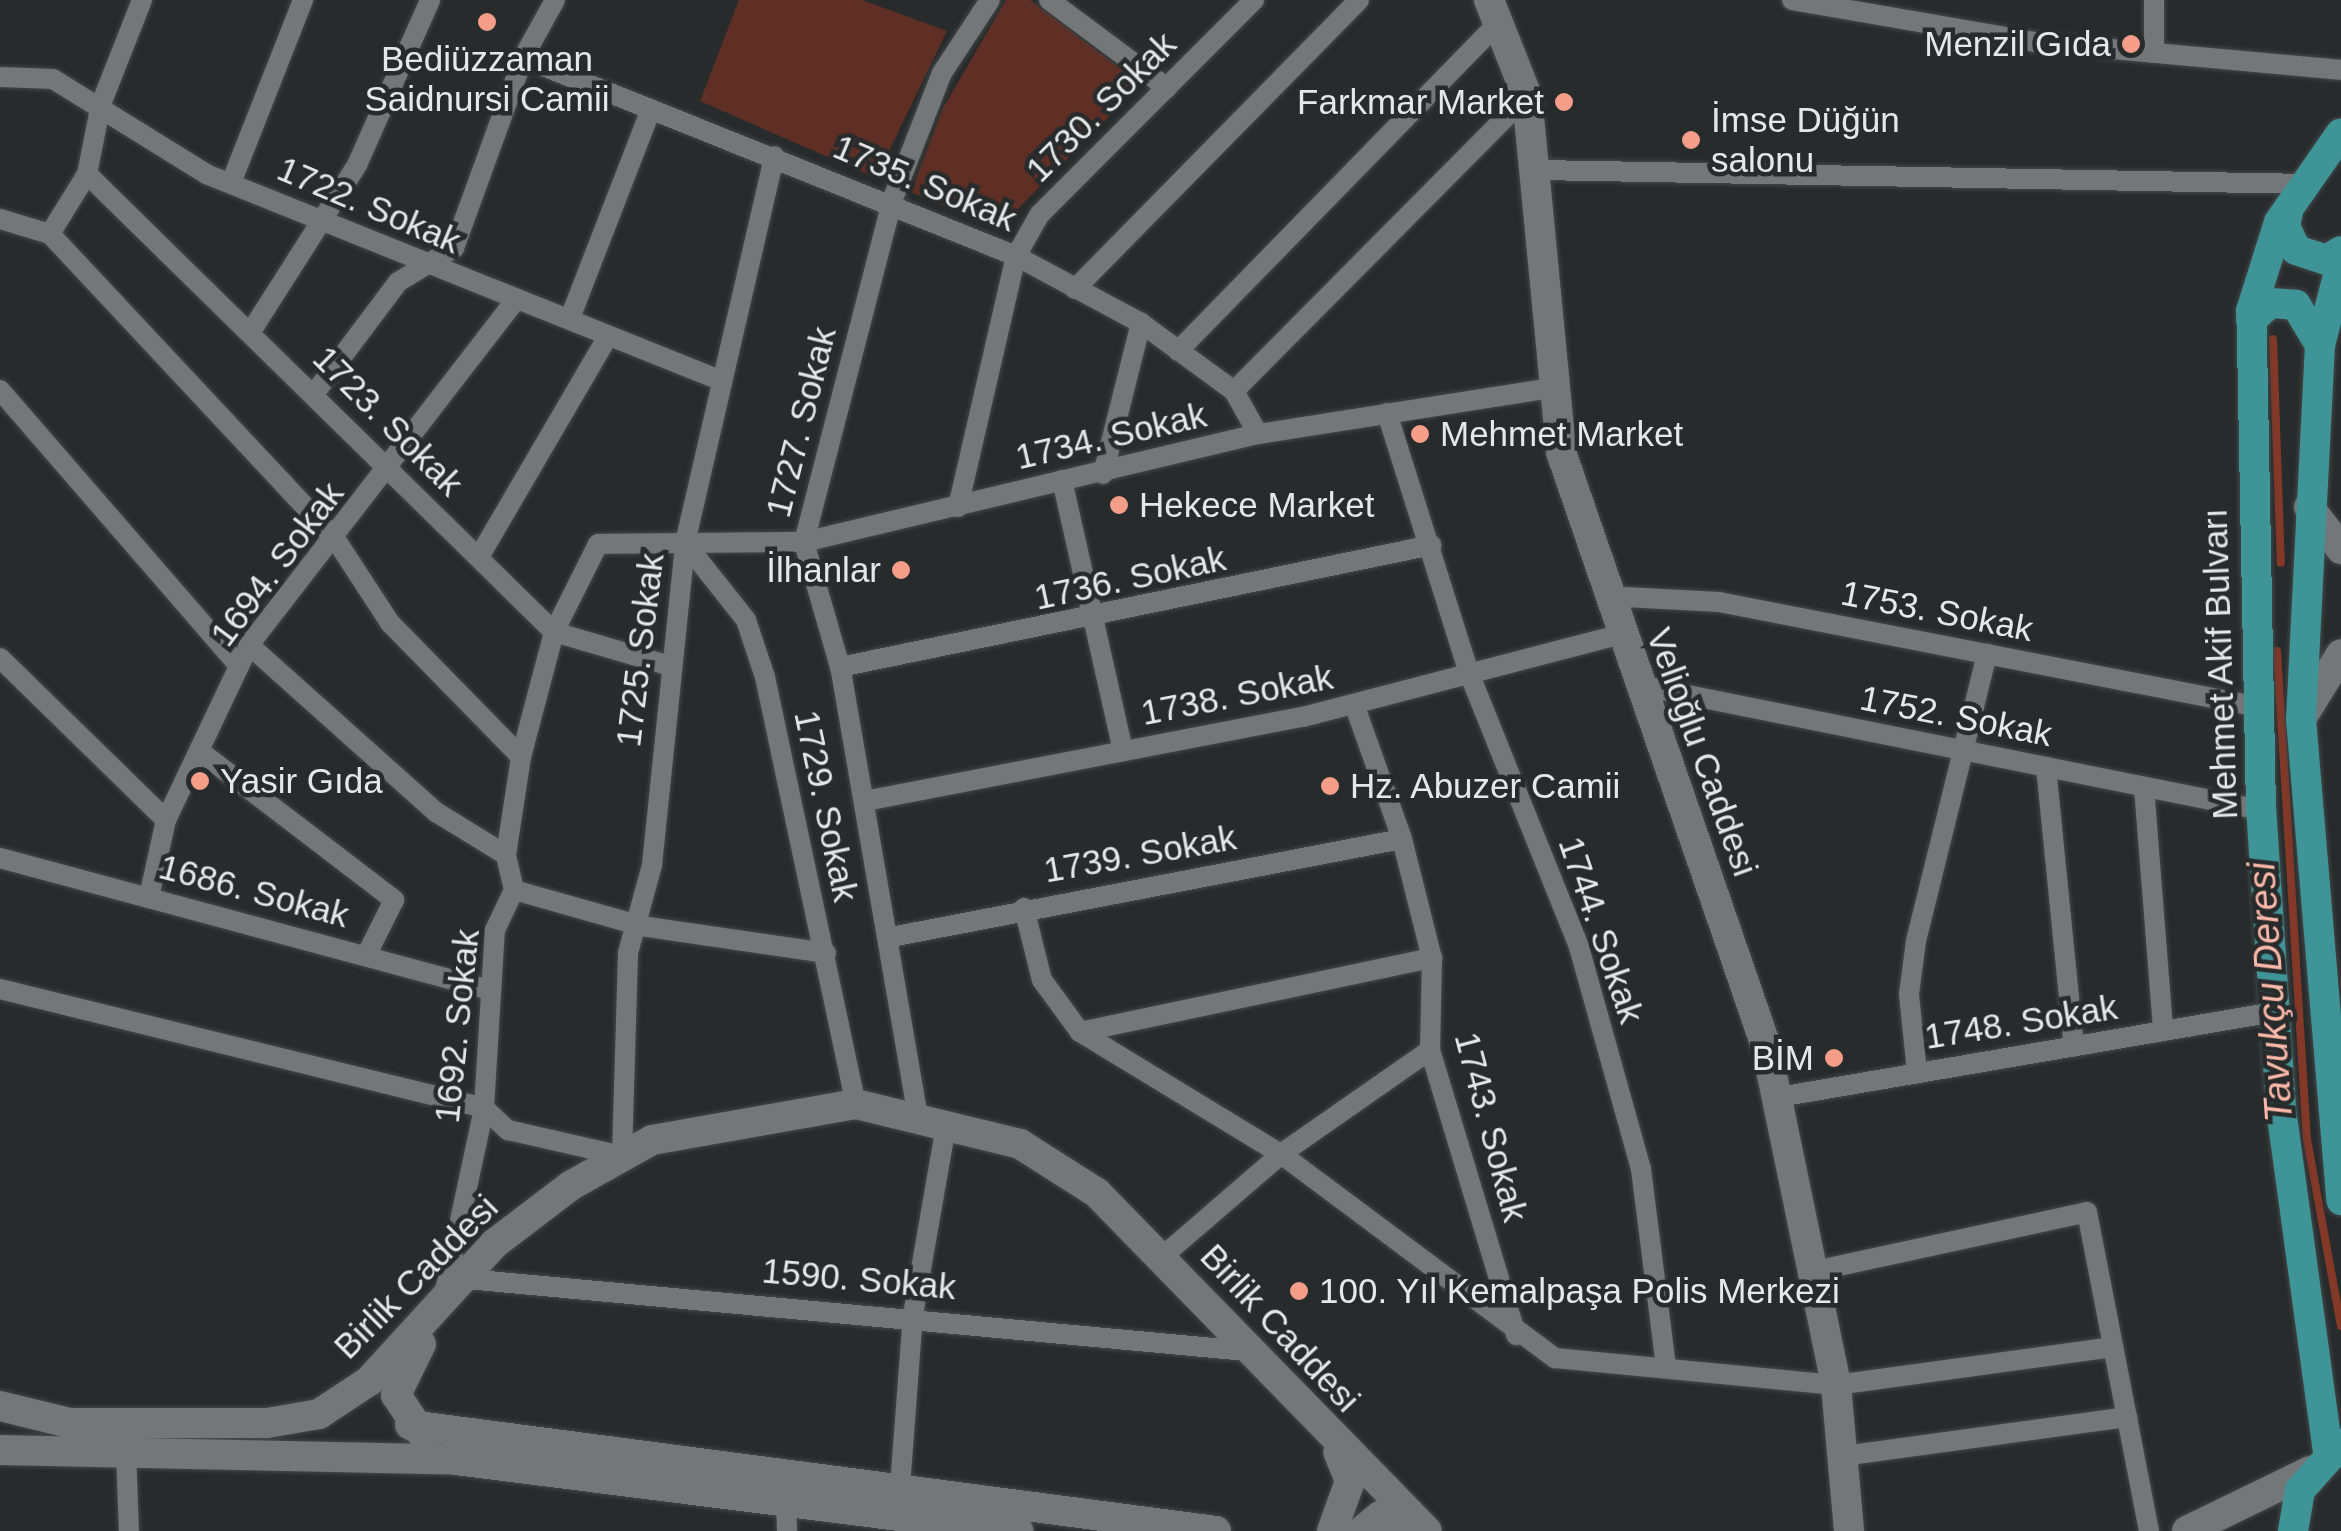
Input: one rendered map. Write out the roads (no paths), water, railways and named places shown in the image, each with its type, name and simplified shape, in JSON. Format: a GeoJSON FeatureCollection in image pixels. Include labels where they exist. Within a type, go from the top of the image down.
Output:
{"type":"FeatureCollection","features":[{"type":"Feature","properties":{"kind":"main road","name":"Velioğlu Caddesi"},"geometry":{"type":"LineString","coordinates":[[1494,12],[1526,96],[1538,170],[1561,452],[1618,635],[1778,1097],[1836,1385],[1849,1531]]}},
{"type":"Feature","properties":{"kind":"main road","name":"Mehmet Akif Bulvarı"},"geometry":{"type":"LineString","coordinates":[[2326,1456],[2274,1012],[2254,706],[2251,320],[2258,270],[2298,196],[2341,134]]}},
{"type":"Feature","properties":{"kind":"main road"},"geometry":{"type":"LineString","coordinates":[[2298,196],[2284,226],[2296,250],[2326,260],[2341,251]]}},
{"type":"Feature","properties":{"kind":"main road"},"geometry":{"type":"LineString","coordinates":[[2341,264],[2320,345],[2301,720],[2341,1200]]}},
{"type":"Feature","properties":{"kind":"main road"},"geometry":{"type":"LineString","coordinates":[[2251,320],[2270,303],[2296,305],[2320,345]]}},
{"type":"Feature","properties":{"kind":"main road"},"geometry":{"type":"LineString","coordinates":[[2309,507],[2341,549]]}},
{"type":"Feature","properties":{"kind":"main road"},"geometry":{"type":"LineString","coordinates":[[2301,720],[2341,654]]}},
{"type":"Feature","properties":{"kind":"main road","name":"Birlik Caddesi"},"geometry":{"type":"LineString","coordinates":[[0,1406],[70,1423],[267,1423],[319,1414],[441,1312],[494,1244],[622,1156],[652,1140],[856,1104],[933,1119],[1020,1144],[1097,1193],[1163,1256],[1246,1351],[1335,1443],[1421,1526]]}},
{"type":"Feature","properties":{"kind":"main road"},"geometry":{"type":"LineString","coordinates":[[441,1312],[397,1386],[410,1425],[448,1459]]}},
{"type":"Feature","properties":{"kind":"main road"},"geometry":{"type":"LineString","coordinates":[[410,1425],[901,1484],[1216,1531]]}},
{"type":"Feature","properties":{"kind":"main road"},"geometry":{"type":"LineString","coordinates":[[1332,1531],[1350,1481],[1335,1443]]}},
{"type":"Feature","properties":{"kind":"main road"},"geometry":{"type":"LineString","coordinates":[[0,1450],[448,1459],[786,1516],[898,1515],[1018,1531]]}},
{"type":"Feature","properties":{"kind":"main road"},"geometry":{"type":"LineString","coordinates":[[2186,1531],[2326,1456]]}},
{"type":"Feature","properties":{"kind":"main road"},"geometry":{"type":"LineString","coordinates":[[2293,1531],[2326,1456]]}},
{"type":"Feature","properties":{"kind":"main road"},"geometry":{"type":"LineString","coordinates":[[1362,1531],[1380,1516],[1421,1526]]}},
{"type":"Feature","properties":{"kind":"street"},"geometry":{"type":"LineString","coordinates":[[50,234],[87,174],[102,104],[142,0]]}},
{"type":"Feature","properties":{"kind":"street"},"geometry":{"type":"LineString","coordinates":[[231,183],[303,0]]}},
{"type":"Feature","properties":{"kind":"street"},"geometry":{"type":"LineString","coordinates":[[250,333],[318,215],[357,166],[430,0]]}},
{"type":"Feature","properties":{"kind":"street"},"geometry":{"type":"LineString","coordinates":[[314,394],[422,262],[454,248],[523,58],[555,0]]}},
{"type":"Feature","properties":{"kind":"street","name":"1727. Sokak"},"geometry":{"type":"LineString","coordinates":[[898,1515],[933,1119],[890,937],[840,667],[804,542],[892,201],[942,73],[990,0]]}},
{"type":"Feature","properties":{"kind":"street"},"geometry":{"type":"LineString","coordinates":[[1049,0],[1167,88]]}},
{"type":"Feature","properties":{"kind":"street","name":"1730. Sokak"},"geometry":{"type":"LineString","coordinates":[[958,507],[1016,256],[1040,214],[1254,0]]}},
{"type":"Feature","properties":{"kind":"street"},"geometry":{"type":"LineString","coordinates":[[1076,289],[1359,0]]}},
{"type":"Feature","properties":{"kind":"street"},"geometry":{"type":"LineString","coordinates":[[1792,0],[2154,53],[2341,70]]}},
{"type":"Feature","properties":{"kind":"street"},"geometry":{"type":"LineString","coordinates":[[2154,0],[2154,53]]}},
{"type":"Feature","properties":{"kind":"street"},"geometry":{"type":"LineString","coordinates":[[1178,351],[1494,12]]}},
{"type":"Feature","properties":{"kind":"street","name":"1735. Sokak"},"geometry":{"type":"LineString","coordinates":[[523,58],[892,201],[1016,256],[1141,323],[1234,391],[1258,434]]}},
{"type":"Feature","properties":{"kind":"street","name":"1722. Sokak"},"geometry":{"type":"LineString","coordinates":[[0,76],[53,79],[102,104],[231,183],[318,215],[515,300],[570,318],[605,341],[722,380]]}},
{"type":"Feature","properties":{"kind":"street"},"geometry":{"type":"LineString","coordinates":[[1234,391],[1526,96]]}},
{"type":"Feature","properties":{"kind":"street"},"geometry":{"type":"LineString","coordinates":[[570,318],[651,109]]}},
{"type":"Feature","properties":{"kind":"street","name":"1725. Sokak"},"geometry":{"type":"LineString","coordinates":[[622,1156],[628,953],[641,926],[685,543],[774,156]]}},
{"type":"Feature","properties":{"kind":"street"},"geometry":{"type":"LineString","coordinates":[[1538,170],[2298,196]]}},
{"type":"Feature","properties":{"kind":"street","name":"1723. Sokak"},"geometry":{"type":"LineString","coordinates":[[87,174],[554,632],[670,666]]}},
{"type":"Feature","properties":{"kind":"street"},"geometry":{"type":"LineString","coordinates":[[0,219],[50,234],[334,537],[390,623],[521,756]]}},
{"type":"Feature","properties":{"kind":"street","name":"1694. Sokak"},"geometry":{"type":"LineString","coordinates":[[149,897],[166,820],[202,752],[249,646],[390,469],[515,300]]}},
{"type":"Feature","properties":{"kind":"street"},"geometry":{"type":"LineString","coordinates":[[1103,474],[1141,323]]}},
{"type":"Feature","properties":{"kind":"street"},"geometry":{"type":"LineString","coordinates":[[479,557],[605,341]]}},
{"type":"Feature","properties":{"kind":"street","name":"1734. Sokak"},"geometry":{"type":"LineString","coordinates":[[554,632],[598,544],[804,542],[1062,480],[1103,474],[1258,434],[1553,388]]}},
{"type":"Feature","properties":{"kind":"street"},"geometry":{"type":"LineString","coordinates":[[0,390],[238,666]]}},
{"type":"Feature","properties":{"kind":"street","name":"1744. Sokak"},"geometry":{"type":"LineString","coordinates":[[1387,413],[1432,545],[1469,673],[1579,948],[1641,1169],[1666,1367]]}},
{"type":"Feature","properties":{"kind":"street"},"geometry":{"type":"LineString","coordinates":[[1062,480],[1122,750]]}},
{"type":"Feature","properties":{"kind":"street","name":"1729. Sokak"},"geometry":{"type":"LineString","coordinates":[[685,543],[746,620],[826,953],[856,1104]]}},
{"type":"Feature","properties":{"kind":"street","name":"1736. Sokak"},"geometry":{"type":"LineString","coordinates":[[840,667],[1092,621],[1432,545]]}},
{"type":"Feature","properties":{"kind":"street","name":"1753. Sokak"},"geometry":{"type":"LineString","coordinates":[[1606,596],[1720,602],[2254,706]]}},
{"type":"Feature","properties":{"kind":"street","name":"1692. Sokak"},"geometry":{"type":"LineString","coordinates":[[441,1312],[484,1108],[495,930],[514,890],[506,855],[521,756],[554,632]]}},
{"type":"Feature","properties":{"kind":"street","name":"1738. Sokak"},"geometry":{"type":"LineString","coordinates":[[865,802],[1354,704],[1618,635]]}},
{"type":"Feature","properties":{"kind":"street"},"geometry":{"type":"LineString","coordinates":[[249,646],[436,812],[506,855]]}},
{"type":"Feature","properties":{"kind":"street"},"geometry":{"type":"LineString","coordinates":[[1917,1072],[1909,994],[1916,942],[1987,654]]}},
{"type":"Feature","properties":{"kind":"street"},"geometry":{"type":"LineString","coordinates":[[0,658],[166,820]]}},
{"type":"Feature","properties":{"kind":"street","name":"1752. Sokak"},"geometry":{"type":"LineString","coordinates":[[1638,686],[2261,810]]}},
{"type":"Feature","properties":{"kind":"street","name":"1743. Sokak"},"geometry":{"type":"LineString","coordinates":[[1354,704],[1402,839],[1432,958],[1430,1050],[1516,1335]]}},
{"type":"Feature","properties":{"kind":"street"},"geometry":{"type":"LineString","coordinates":[[202,752],[394,900],[367,954]]}},
{"type":"Feature","properties":{"kind":"street"},"geometry":{"type":"LineString","coordinates":[[2046,767],[2074,1046]]}},
{"type":"Feature","properties":{"kind":"street"},"geometry":{"type":"LineString","coordinates":[[2144,786],[2163,1031]]}},
{"type":"Feature","properties":{"kind":"street","name":"1739. Sokak"},"geometry":{"type":"LineString","coordinates":[[890,937],[1024,908],[1402,839]]}},
{"type":"Feature","properties":{"kind":"street","name":"1686. Sokak"},"geometry":{"type":"LineString","coordinates":[[0,858],[490,990]]}},
{"type":"Feature","properties":{"kind":"street"},"geometry":{"type":"LineString","coordinates":[[514,890],[641,926],[826,953]]}},
{"type":"Feature","properties":{"kind":"street"},"geometry":{"type":"LineString","coordinates":[[1024,908],[1042,980],[1080,1032],[1282,1154],[1516,1335],[1556,1358],[1836,1385],[2112,1347]]}},
{"type":"Feature","properties":{"kind":"street"},"geometry":{"type":"LineString","coordinates":[[1080,1032],[1432,958]]}},
{"type":"Feature","properties":{"kind":"street"},"geometry":{"type":"LineString","coordinates":[[0,989],[484,1108],[508,1130],[622,1156]]}},
{"type":"Feature","properties":{"kind":"street","name":"1748. Sokak"},"geometry":{"type":"LineString","coordinates":[[1778,1097],[2274,1012]]}},
{"type":"Feature","properties":{"kind":"street"},"geometry":{"type":"LineString","coordinates":[[1163,1256],[1282,1154],[1430,1050]]}},
{"type":"Feature","properties":{"kind":"street"},"geometry":{"type":"LineString","coordinates":[[1815,1271],[2088,1212],[2149,1531]]}},
{"type":"Feature","properties":{"kind":"street","name":"1590. Sokak"},"geometry":{"type":"LineString","coordinates":[[466,1280],[913,1314],[1246,1351]]}},
{"type":"Feature","properties":{"kind":"street"},"geometry":{"type":"LineString","coordinates":[[1842,1456],[2126,1417]]}},
{"type":"Feature","properties":{"kind":"street"},"geometry":{"type":"LineString","coordinates":[[126,1451],[129,1531]]}},
{"type":"Feature","properties":{"kind":"waterway","name":"Tavukçu Deresi"},"geometry":{"type":"LineString","coordinates":[[2273,339],[2281,563]]}},
{"type":"Feature","properties":{"kind":"waterway","name":"Tavukçu Deresi"},"geometry":{"type":"LineString","coordinates":[[2277,651],[2307,1139],[2341,1326]]}},
{"type":"Feature","properties":{"kind":"place","name":"Bediüzzaman Saidnursi Camii"},"geometry":{"type":"Point","coordinates":[487,22]}},
{"type":"Feature","properties":{"kind":"place","name":"Menzil Gıda"},"geometry":{"type":"Point","coordinates":[2131,44]}},
{"type":"Feature","properties":{"kind":"place","name":"Farkmar Market"},"geometry":{"type":"Point","coordinates":[1564,102]}},
{"type":"Feature","properties":{"kind":"place","name":"İmse Düğün salonu"},"geometry":{"type":"Point","coordinates":[1691,140]}},
{"type":"Feature","properties":{"kind":"place","name":"Mehmet Market"},"geometry":{"type":"Point","coordinates":[1420,434]}},
{"type":"Feature","properties":{"kind":"place","name":"Hekece Market"},"geometry":{"type":"Point","coordinates":[1119,505]}},
{"type":"Feature","properties":{"kind":"place","name":"İlhanlar"},"geometry":{"type":"Point","coordinates":[901,570]}},
{"type":"Feature","properties":{"kind":"place","name":"Yasir Gıda"},"geometry":{"type":"Point","coordinates":[200,781]}},
{"type":"Feature","properties":{"kind":"place","name":"Hz. Abuzer Camii"},"geometry":{"type":"Point","coordinates":[1330,786]}},
{"type":"Feature","properties":{"kind":"place","name":"BİM"},"geometry":{"type":"Point","coordinates":[1834,1058]}},
{"type":"Feature","properties":{"kind":"place","name":"100. Yıl Kemalpaşa Polis Merkezi"},"geometry":{"type":"Point","coordinates":[1299,1291]}}]}
